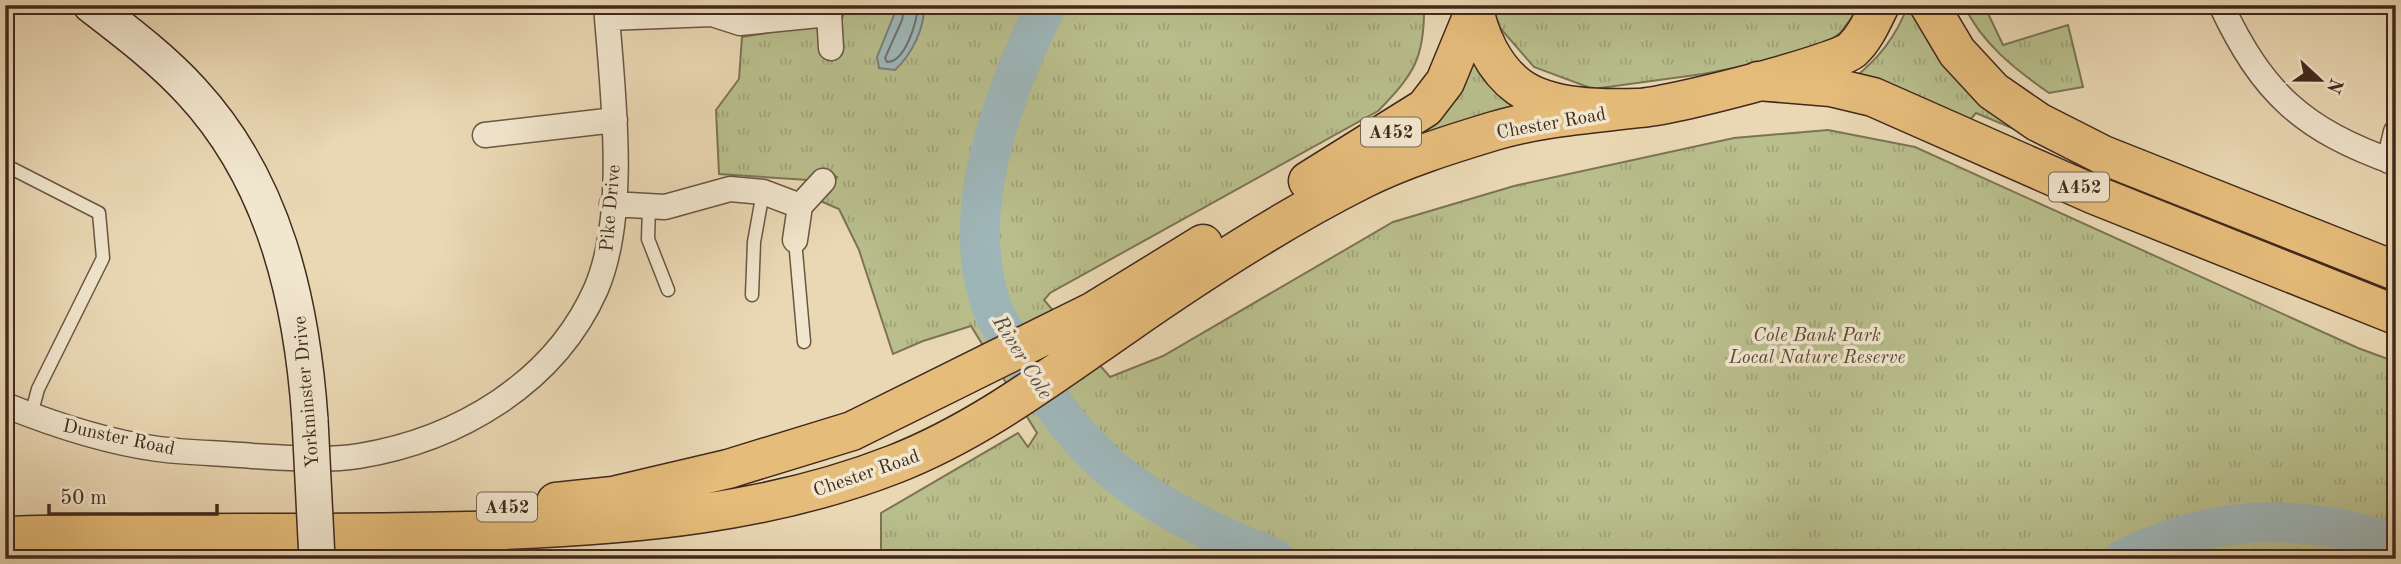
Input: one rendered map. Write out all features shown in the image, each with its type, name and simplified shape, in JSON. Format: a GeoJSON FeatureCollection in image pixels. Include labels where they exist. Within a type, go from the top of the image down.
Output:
{"type":"FeatureCollection","features":[{"type":"Feature","properties":{"kind":"highway","name":"A452"},"geometry":{"type":"LineString","coordinates":[[1473,9],[1485,46],[1502,71],[1519,87],[1542,99],[1567,104],[1640,108],[1758,81],[1829,60],[1851,50],[1867,32],[1880,5]]}},
{"type":"Feature","properties":{"kind":"highway","name":"A452"},"geometry":{"type":"LineString","coordinates":[[1929,5],[1957,52],[1984,81],[2038,122],[2104,155],[2396,271]]}},
{"type":"Feature","properties":{"kind":"highway","name":"Chester Road"},"geometry":{"type":"LineString","coordinates":[[5,536],[380,535],[564,527],[676,517],[787,499],[852,480],[930,450],[1012,404],[1102,323],[1425,108],[1445,82],[1473,9]]}},
{"type":"Feature","properties":{"kind":"highway","name":"A452"},"geometry":{"type":"LineString","coordinates":[[1758,81],[1831,87],[1872,97],[2095,195],[2396,315]]}},
{"type":"Feature","properties":{"kind":"highway","name":"Chester Road"},"geometry":{"type":"LineString","coordinates":[[5,518],[503,508],[613,496],[728,469],[852,431],[985,367],[1102,323],[1366,178],[1496,131],[1546,119],[1640,108]]}},
{"type":"Feature","properties":{"kind":"street","name":"Yorkminster Drive"},"geometry":{"type":"LineString","coordinates":[[91,5],[151,51],[192,92],[247,171],[277,236],[291,281],[307,367],[317,559]]}},
{"type":"Feature","properties":{"kind":"street"},"geometry":{"type":"LineString","coordinates":[[2221,5],[2257,73],[2284,102],[2332,138],[2393,162],[2396,132]]}},
{"type":"Feature","properties":{"kind":"street"},"geometry":{"type":"LineString","coordinates":[[607,12],[712,14],[740,23],[831,9],[831,48]]}},
{"type":"Feature","properties":{"kind":"street","name":"Pike Drive"},"geometry":{"type":"LineString","coordinates":[[278,457],[357,456],[423,441],[482,414],[532,378],[553,356],[596,289],[606,255],[612,204],[615,120],[607,12]]}},
{"type":"Feature","properties":{"kind":"street"},"geometry":{"type":"LineString","coordinates":[[485,135],[615,120]]}},
{"type":"Feature","properties":{"kind":"street"},"geometry":{"type":"LineString","coordinates":[[795,240],[800,206],[823,181]]}},
{"type":"Feature","properties":{"kind":"street"},"geometry":{"type":"LineString","coordinates":[[612,204],[665,207],[730,189],[763,192],[800,206]]}},
{"type":"Feature","properties":{"kind":"street","name":"Dunster Road"},"geometry":{"type":"LineString","coordinates":[[5,405],[31,415],[156,449],[278,457]]}},
{"type":"Feature","properties":{"kind":"lane"},"geometry":{"type":"LineString","coordinates":[[2044,5],[2059,5]]}},
{"type":"Feature","properties":{"kind":"lane"},"geometry":{"type":"LineString","coordinates":[[5,165],[99,213],[103,258],[38,388],[31,415]]}},
{"type":"Feature","properties":{"kind":"lane"},"geometry":{"type":"LineString","coordinates":[[752,295],[754,242],[763,192]]}},
{"type":"Feature","properties":{"kind":"lane"},"geometry":{"type":"LineString","coordinates":[[649,207],[648,239],[668,290]]}},
{"type":"Feature","properties":{"kind":"lane"},"geometry":{"type":"LineString","coordinates":[[795,240],[804,342]]}},
{"type":"Feature","properties":{"kind":"green space","name":"Cole Bank Park Local Nature Reserve"},"geometry":{"type":"Polygon","coordinates":[[[847,5],[1424,5],[1422,39],[1415,64],[1401,86],[1378,111],[1050,293],[1044,300],[1110,377],[1163,356],[1393,222],[1514,186],[1734,138],[1828,130],[1915,147],[2358,348],[2396,362],[2396,559],[881,559],[881,513],[1018,433],[1028,447],[1037,433],[971,326],[893,354],[859,250],[839,209],[818,200],[837,177],[824,170],[808,180],[719,174],[716,110],[739,79],[742,37],[841,21],[847,5]]]}},
{"type":"Feature","properties":{"kind":"green space"},"geometry":{"type":"Polygon","coordinates":[[[1492,5],[1861,5],[1840,33],[1819,48],[1801,55],[1703,74],[1593,89],[1534,67],[1500,28],[1492,5]]]}},
{"type":"Feature","properties":{"kind":"green space"},"geometry":{"type":"Polygon","coordinates":[[[1908,5],[1912,5],[2024,133],[1976,113],[1969,121],[1853,79],[1886,46],[1908,5]]]}},
{"type":"Feature","properties":{"kind":"green space"},"geometry":{"type":"Polygon","coordinates":[[[1964,5],[1984,5],[2003,45],[2068,25],[2083,87],[2049,93],[2012,65],[1990,43],[1971,19],[1964,5]]]}},
{"type":"Feature","properties":{"kind":"green space"},"geometry":{"type":"Polygon","coordinates":[[[1471,56],[1484,79],[1516,108],[1391,149],[1471,56]]]}},
{"type":"Feature","properties":{"kind":"water"},"geometry":{"type":"Polygon","coordinates":[[[898,5],[924,5],[920,31],[912,48],[895,70],[879,68],[877,57],[898,5]]]}},
{"type":"Feature","properties":{"kind":"waterway","name":"River Cole"},"geometry":{"type":"LineString","coordinates":[[1046,5],[1001,115],[982,194],[980,233],[983,272],[993,310],[1006,335],[1057,409],[1082,440],[1109,466],[1166,507],[1275,559]]}},
{"type":"Feature","properties":{"kind":"waterway","name":"River Cole"},"geometry":{"type":"LineString","coordinates":[[2124,559],[2191,533],[2258,523],[2326,527],[2396,544]]}}]}
